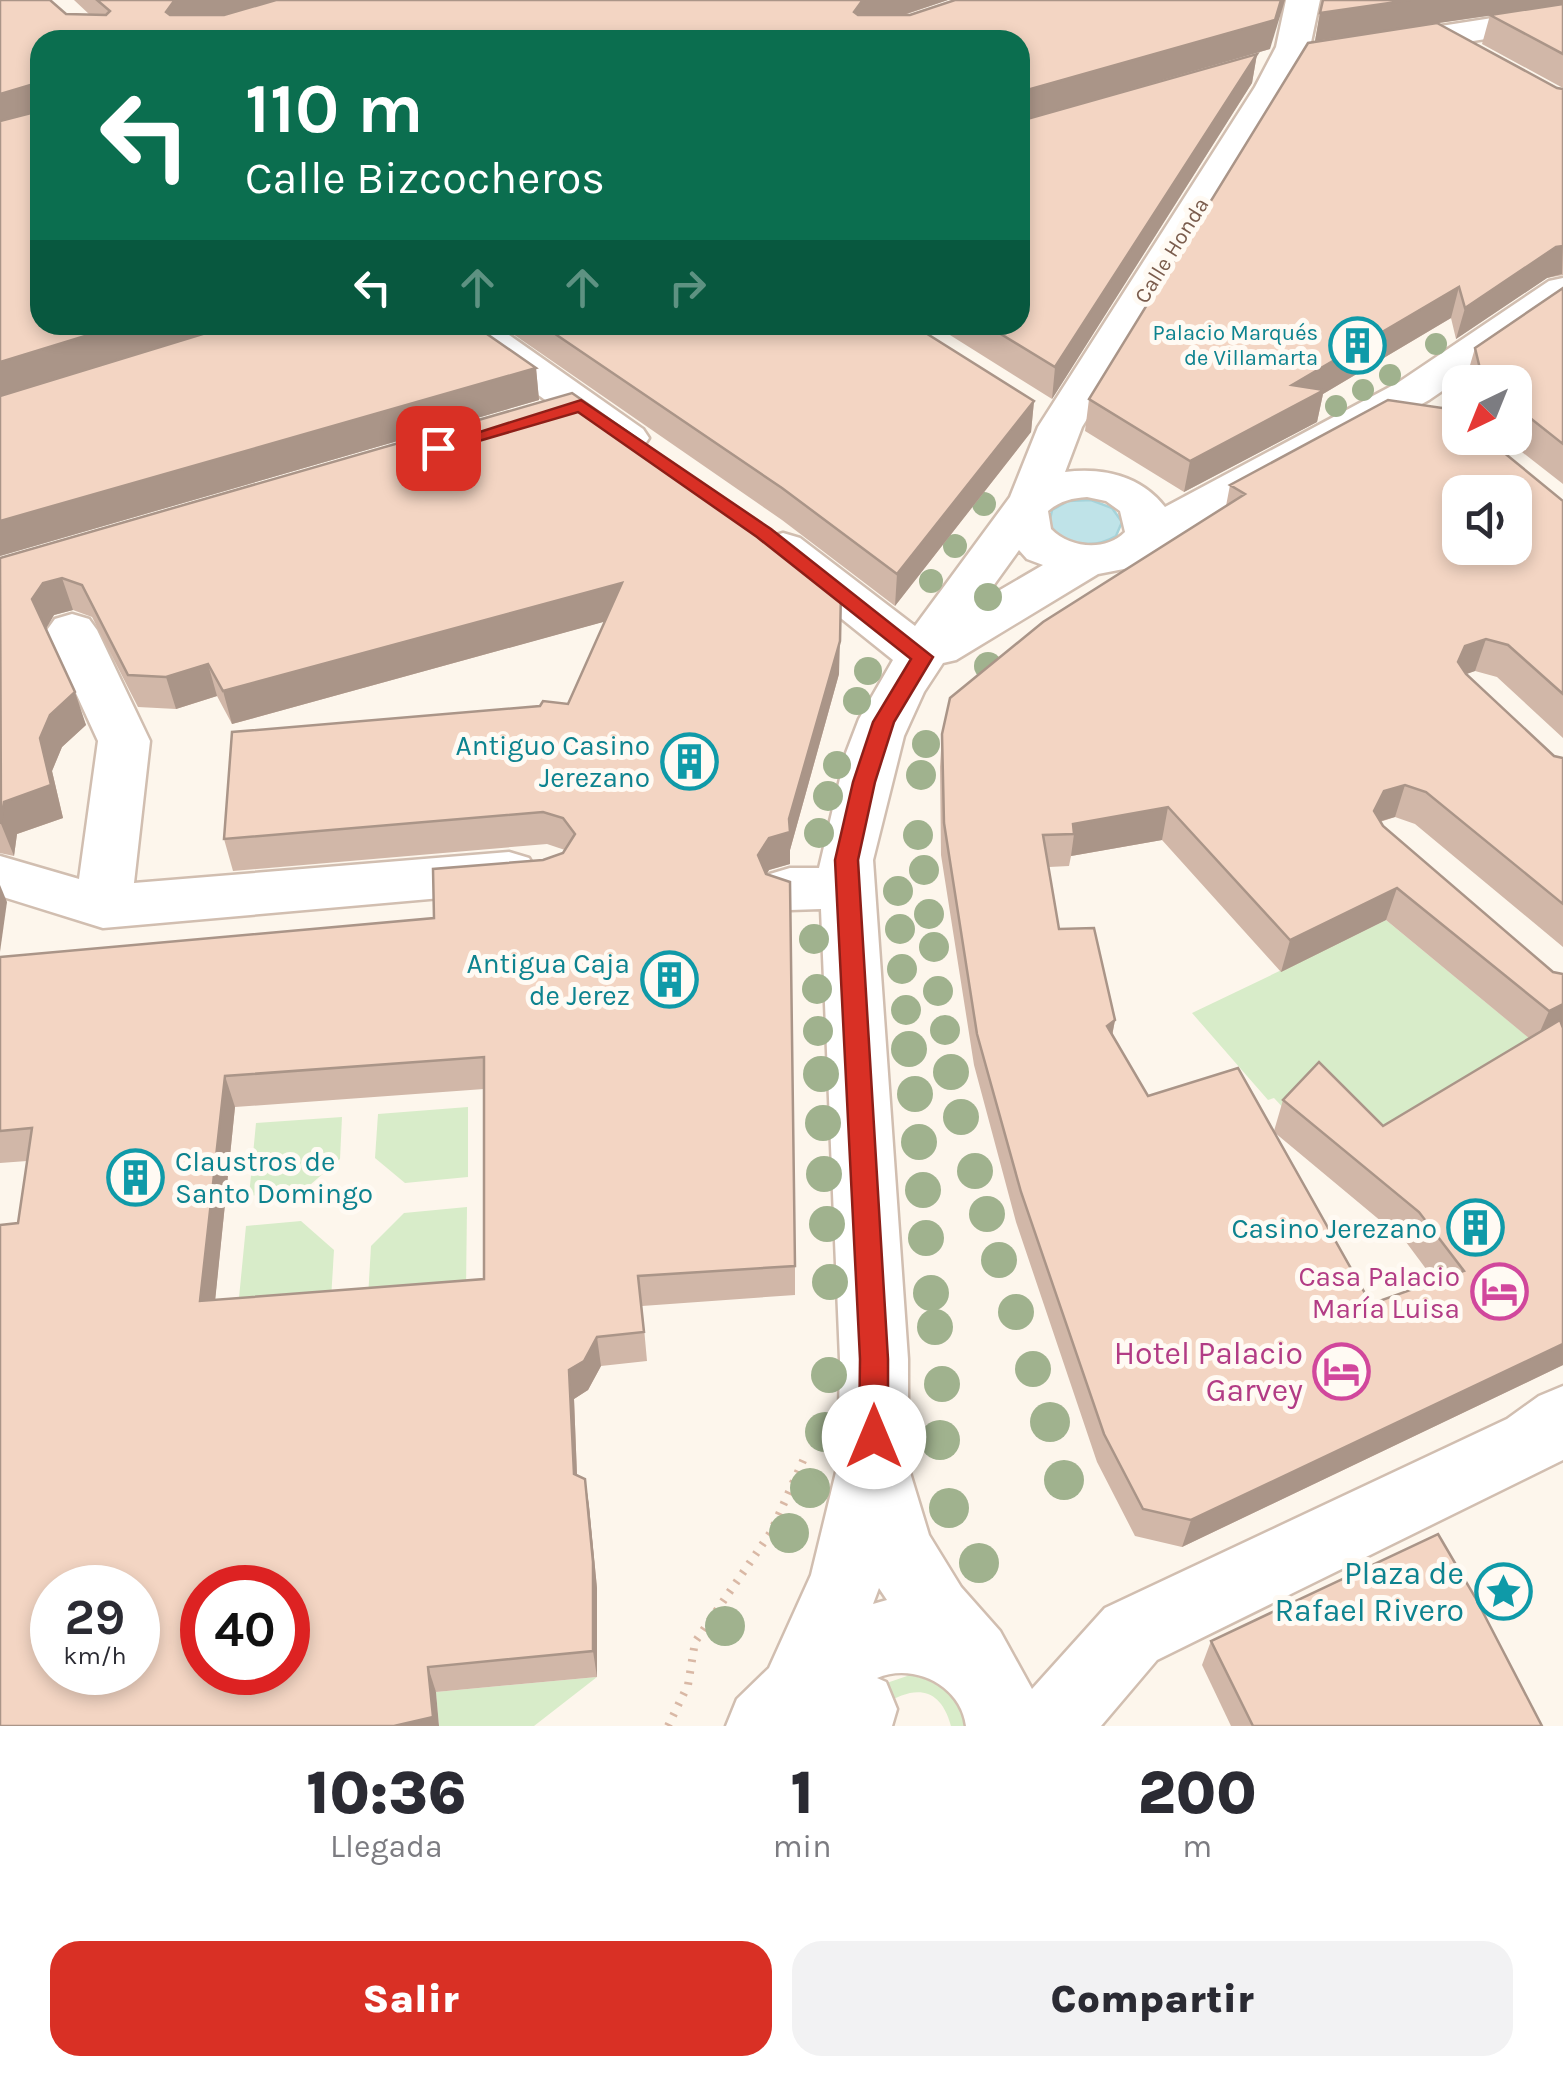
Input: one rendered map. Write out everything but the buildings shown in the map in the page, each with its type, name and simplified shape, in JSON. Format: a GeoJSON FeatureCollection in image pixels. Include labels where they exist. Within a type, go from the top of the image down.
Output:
{"type":"FeatureCollection","features":[{"type":"Feature","properties":{"kind":"street","name":"Calle Honda"},"geometry":{"type":"LineString","coordinates":[[840,1457],[874,1359],[808,875],[846,860],[864,782],[884,722],[922,657],[1029,503],[1060,427],[1314,56],[1303,0]]}},
{"type":"Feature","properties":{"kind":"street"},"geometry":{"type":"LineString","coordinates":[[1244,70],[1563,17]]}},
{"type":"Feature","properties":{"kind":"street"},"geometry":{"type":"LineString","coordinates":[[1438,37],[1484,63]]}},
{"type":"Feature","properties":{"kind":"street"},"geometry":{"type":"LineString","coordinates":[[1146,536],[1148,517],[1140,505],[1108,488],[1067,484],[1029,503],[1023,521],[1028,534],[1040,546],[1056,554],[1086,560],[1116,558],[1133,551],[1146,536],[1429,403],[1554,306]]}},
{"type":"Feature","properties":{"kind":"street"},"geometry":{"type":"LineString","coordinates":[[484,335],[657,458]]}},
{"type":"Feature","properties":{"kind":"street"},"geometry":{"type":"LineString","coordinates":[[1025,404],[1060,427]]}},
{"type":"Feature","properties":{"kind":"street"},"geometry":{"type":"LineString","coordinates":[[525,422],[581,405]]}},
{"type":"Feature","properties":{"kind":"street"},"geometry":{"type":"LineString","coordinates":[[749,522],[922,657],[1086,560]]}},
{"type":"Feature","properties":{"kind":"street"},"geometry":{"type":"LineString","coordinates":[[72,630],[124,742],[103,907]]}},
{"type":"Feature","properties":{"kind":"street"},"geometry":{"type":"LineString","coordinates":[[0,876],[103,907],[547,868]]}},
{"type":"Feature","properties":{"kind":"street"},"geometry":{"type":"LineString","coordinates":[[1084,1708],[1131,1634],[1553,1435]]}},
{"type":"Feature","properties":{"kind":"street"},"geometry":{"type":"LineString","coordinates":[[840,1457],[935,1613],[993,1697]]}},
{"type":"Feature","properties":{"kind":"street"},"geometry":{"type":"LineString","coordinates":[[814,1719],[847,1578],[840,1457]]}},
{"type":"Feature","properties":{"kind":"street"},"geometry":{"type":"LineString","coordinates":[[814,1719],[846,1652],[894,1633],[942,1640],[993,1697],[1042,1726]]}},
{"type":"Feature","properties":{"kind":"path"},"geometry":{"type":"LineString","coordinates":[[668,1726],[688,1685],[695,1642],[772,1532],[840,1457]]}},
{"type":"Feature","properties":{"kind":"green space"},"geometry":{"type":"Polygon","coordinates":[[[1386,920],[1546,1052],[1369,1158],[1289,1114],[1274,1098],[1268,1100],[1192,1013],[1386,920]]]}},
{"type":"Feature","properties":{"kind":"green space"},"geometry":{"type":"Polygon","coordinates":[[[468,1107],[468,1177],[405,1183],[375,1158],[378,1114],[468,1107]]]}},
{"type":"Feature","properties":{"kind":"green space"},"geometry":{"type":"Polygon","coordinates":[[[342,1117],[340,1159],[303,1191],[249,1196],[256,1123],[342,1117]]]}},
{"type":"Feature","properties":{"kind":"green space"},"geometry":{"type":"Polygon","coordinates":[[[467,1207],[466,1289],[368,1298],[371,1246],[404,1213],[467,1207]]]}},
{"type":"Feature","properties":{"kind":"green space"},"geometry":{"type":"Polygon","coordinates":[[[301,1221],[334,1250],[331,1300],[238,1308],[246,1226],[301,1221]]]}},
{"type":"Feature","properties":{"kind":"green space"},"geometry":{"type":"Polygon","coordinates":[[[910,1675],[946,1692],[968,1726],[951,1726],[943,1707],[933,1696],[921,1692],[893,1699],[854,1726],[875,1687],[910,1675]]]}},
{"type":"Feature","properties":{"kind":"green space"},"geometry":{"type":"Polygon","coordinates":[[[597,1677],[534,1726],[439,1726],[436,1692],[597,1677]]]}},
{"type":"Feature","properties":{"kind":"water"},"geometry":{"type":"Polygon","coordinates":[[[1091,500],[1112,508],[1122,522],[1116,536],[1080,544],[1055,532],[1049,524],[1052,510],[1068,501],[1091,500]]]}},
{"type":"Feature","properties":{"kind":"place","name":"Palacio Marqués de Villamarta"},"geometry":{"type":"Point","coordinates":[1357,345]}},
{"type":"Feature","properties":{"kind":"place","name":"Antiguo Casino Jerezano"},"geometry":{"type":"Point","coordinates":[689,761]}},
{"type":"Feature","properties":{"kind":"place","name":"Antigua Caja de Jerez"},"geometry":{"type":"Point","coordinates":[669,979]}},
{"type":"Feature","properties":{"kind":"place","name":"Claustros de Santo Domingo"},"geometry":{"type":"Point","coordinates":[136,1177]}},
{"type":"Feature","properties":{"kind":"place","name":"Casino Jerezano"},"geometry":{"type":"Point","coordinates":[1476,1228]}},
{"type":"Feature","properties":{"kind":"place","name":"Casa Palacio María Luisa"},"geometry":{"type":"Point","coordinates":[1499,1292]}},
{"type":"Feature","properties":{"kind":"place","name":"Hotel Palacio Garvey"},"geometry":{"type":"Point","coordinates":[1342,1371]}},
{"type":"Feature","properties":{"kind":"place","name":"Plaza de Rafael Rivero"},"geometry":{"type":"Point","coordinates":[1503,1591]}},
{"type":"Feature","properties":{"kind":"route"},"geometry":{"type":"LineString","coordinates":[[438,448],[581,405],[764,533],[922,657],[884,722],[864,782],[846,860],[874,1359],[874,1437]]}}]}
